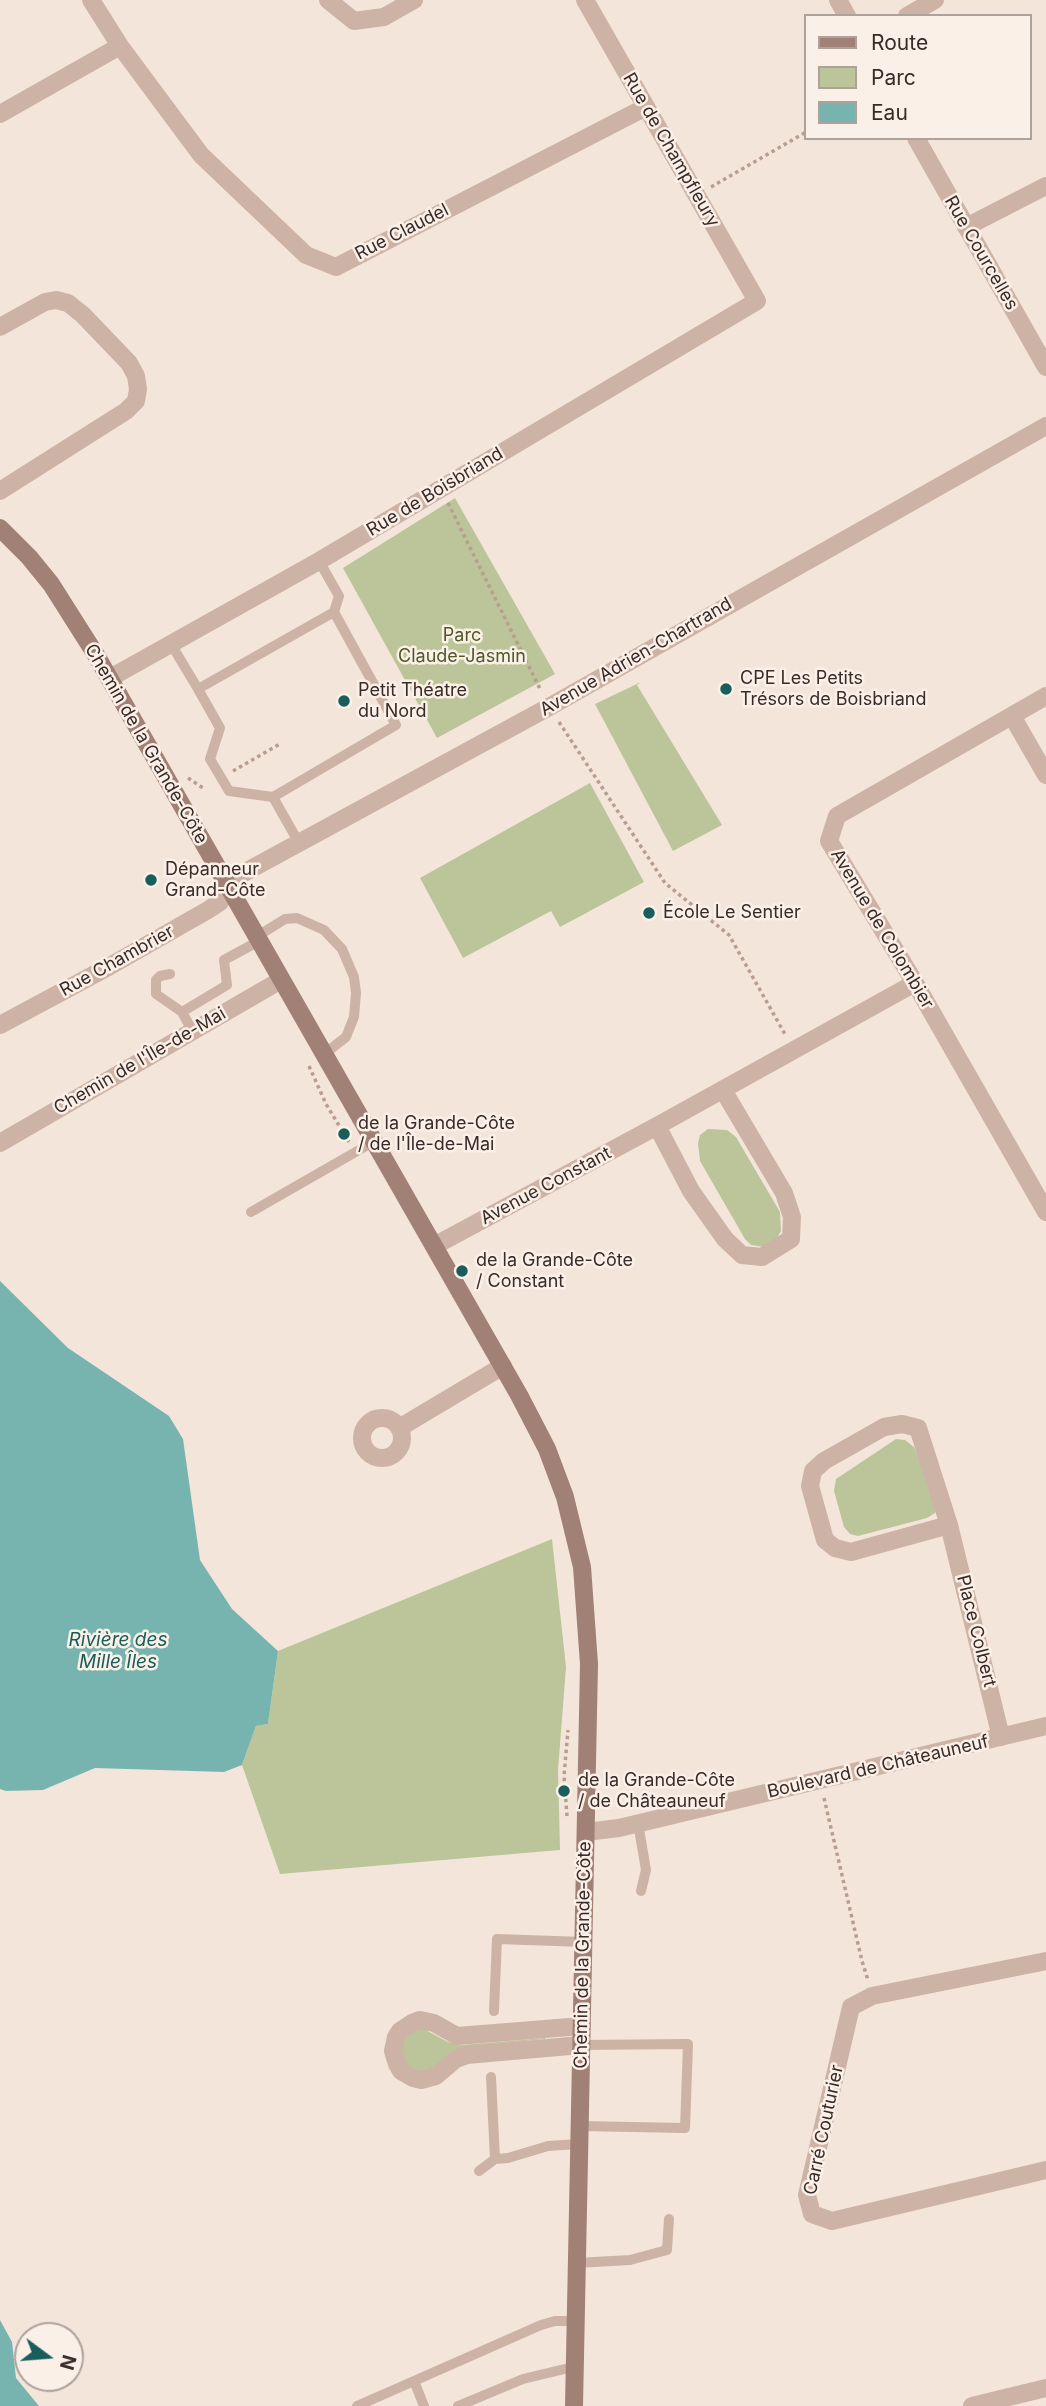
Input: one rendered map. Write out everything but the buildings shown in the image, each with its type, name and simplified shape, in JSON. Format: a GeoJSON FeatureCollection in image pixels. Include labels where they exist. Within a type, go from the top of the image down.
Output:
{"type":"FeatureCollection","features":[{"type":"Feature","properties":{"kind":"main road","name":"Chemin de la Grande-Côte"},"geometry":{"type":"LineString","coordinates":[[0,528],[29,557],[55,590],[110,678],[281,980],[316,1059],[373,1142],[435,1247],[503,1366],[553,1462],[579,1549],[589,1639],[574,2406]]}},
{"type":"Feature","properties":{"kind":"street","name":"Rue Claudel"},"geometry":{"type":"LineString","coordinates":[[91,0],[120,46],[201,155],[306,255],[335,267],[646,107]]}},
{"type":"Feature","properties":{"kind":"street"},"geometry":{"type":"LineString","coordinates":[[328,0],[354,21],[384,17],[414,0]]}},
{"type":"Feature","properties":{"kind":"street","name":"Rue de Champfleury"},"geometry":{"type":"LineString","coordinates":[[585,0],[757,301]]}},
{"type":"Feature","properties":{"kind":"street"},"geometry":{"type":"LineString","coordinates":[[910,14],[935,0]]}},
{"type":"Feature","properties":{"kind":"street"},"geometry":{"type":"LineString","coordinates":[[0,114],[120,46]]}},
{"type":"Feature","properties":{"kind":"street","name":"Rue Courcelles"},"geometry":{"type":"LineString","coordinates":[[917,140],[1046,367]]}},
{"type":"Feature","properties":{"kind":"street"},"geometry":{"type":"LineString","coordinates":[[966,227],[1046,187]]}},
{"type":"Feature","properties":{"kind":"street"},"geometry":{"type":"LineString","coordinates":[[0,327],[45,302],[56,300],[68,303],[129,363],[136,376],[138,389],[135,401],[126,411],[0,491]]}},
{"type":"Feature","properties":{"kind":"street","name":"Rue de Boisbriand"},"geometry":{"type":"LineString","coordinates":[[110,678],[319,561],[757,301]]}},
{"type":"Feature","properties":{"kind":"street","name":"Avenue Adrien-Chartrand"},"geometry":{"type":"LineString","coordinates":[[229,889],[237,876],[549,707],[1046,426]]}},
{"type":"Feature","properties":{"kind":"street","name":"Avenue de Colombier"},"geometry":{"type":"LineString","coordinates":[[1046,696],[837,816],[829,841],[915,982],[1046,1212]]}},
{"type":"Feature","properties":{"kind":"street"},"geometry":{"type":"LineString","coordinates":[[1012,716],[1046,775]]}},
{"type":"Feature","properties":{"kind":"street","name":"Rue Chambrier"},"geometry":{"type":"LineString","coordinates":[[0,1025],[208,910],[220,902],[229,889]]}},
{"type":"Feature","properties":{"kind":"street","name":"Chemin de l'Île-de-Mai"},"geometry":{"type":"LineString","coordinates":[[0,1143],[281,980]]}},
{"type":"Feature","properties":{"kind":"street","name":"Avenue Constant"},"geometry":{"type":"LineString","coordinates":[[435,1247],[915,982]]}},
{"type":"Feature","properties":{"kind":"street"},"geometry":{"type":"LineString","coordinates":[[657,1126],[691,1192],[725,1239],[742,1255],[762,1257],[791,1239],[792,1217],[773,1172],[723,1090]]}},
{"type":"Feature","properties":{"kind":"street"},"geometry":{"type":"LineString","coordinates":[[399,1428],[503,1366]]}},
{"type":"Feature","properties":{"kind":"street","name":"Place Colbert"},"geometry":{"type":"LineString","coordinates":[[949,1525],[851,1552],[835,1548],[825,1540],[810,1486],[813,1471],[824,1461],[884,1427],[902,1423],[918,1428],[949,1525],[1001,1737]]}},
{"type":"Feature","properties":{"kind":"street","name":"Boulevard de Châteauneuf"},"geometry":{"type":"LineString","coordinates":[[586,1832],[638,1823],[1046,1726]]}},
{"type":"Feature","properties":{"kind":"street","name":"Carré Couturier"},"geometry":{"type":"LineString","coordinates":[[1046,1961],[872,1996],[852,2007],[807,2195],[812,2214],[832,2221],[1046,2170]]}},
{"type":"Feature","properties":{"kind":"street"},"geometry":{"type":"LineString","coordinates":[[420,2020],[434,2023],[457,2036],[581,2035],[467,2055],[456,2059],[436,2076],[421,2080],[401,2071],[393,2051],[400,2031],[420,2020]]}},
{"type":"Feature","properties":{"kind":"street"},"geometry":{"type":"LineString","coordinates":[[972,2406],[1046,2388]]}},
{"type":"Feature","properties":{"kind":"lane"},"geometry":{"type":"LineString","coordinates":[[198,689],[334,612],[339,596],[319,561]]}},
{"type":"Feature","properties":{"kind":"lane"},"geometry":{"type":"LineString","coordinates":[[171,644],[220,728],[210,759],[229,791],[273,797],[397,725],[334,612]]}},
{"type":"Feature","properties":{"kind":"lane"},"geometry":{"type":"LineString","coordinates":[[273,797],[299,843]]}},
{"type":"Feature","properties":{"kind":"lane"},"geometry":{"type":"LineString","coordinates":[[239,1005],[227,985],[223,960],[285,919],[297,918],[324,930],[334,939],[345,956],[354,977],[356,993],[354,1017],[346,1037],[316,1059]]}},
{"type":"Feature","properties":{"kind":"lane"},"geometry":{"type":"LineString","coordinates":[[170,974],[160,976],[154,989],[158,997],[182,1012],[193,1032]]}},
{"type":"Feature","properties":{"kind":"lane"},"geometry":{"type":"LineString","coordinates":[[182,1012],[227,985]]}},
{"type":"Feature","properties":{"kind":"lane"},"geometry":{"type":"LineString","coordinates":[[251,1212],[373,1142]]}},
{"type":"Feature","properties":{"kind":"lane"},"geometry":{"type":"LineString","coordinates":[[638,1823],[646,1870],[642,1891]]}},
{"type":"Feature","properties":{"kind":"lane"},"geometry":{"type":"LineString","coordinates":[[494,2011],[497,1939],[584,1942]]}},
{"type":"Feature","properties":{"kind":"lane"},"geometry":{"type":"LineString","coordinates":[[479,2171],[495,2159],[548,2147],[579,2135],[685,2128],[688,2044],[581,2035]]}},
{"type":"Feature","properties":{"kind":"lane"},"geometry":{"type":"LineString","coordinates":[[491,2077],[495,2159]]}},
{"type":"Feature","properties":{"kind":"lane"},"geometry":{"type":"LineString","coordinates":[[576,2263],[630,2260],[667,2250],[669,2218]]}},
{"type":"Feature","properties":{"kind":"lane"},"geometry":{"type":"LineString","coordinates":[[357,2406],[541,2325],[555,2321],[575,2321]]}},
{"type":"Feature","properties":{"kind":"lane"},"geometry":{"type":"LineString","coordinates":[[458,2406],[523,2379],[573,2367]]}},
{"type":"Feature","properties":{"kind":"lane"},"geometry":{"type":"LineString","coordinates":[[414,2381],[424,2406]]}},
{"type":"Feature","properties":{"kind":"path"},"geometry":{"type":"LineString","coordinates":[[697,196],[804,133]]}},
{"type":"Feature","properties":{"kind":"path"},"geometry":{"type":"LineString","coordinates":[[440,488],[549,707],[665,883],[729,935],[794,1049]]}},
{"type":"Feature","properties":{"kind":"path"},"geometry":{"type":"LineString","coordinates":[[231,772],[280,744]]}},
{"type":"Feature","properties":{"kind":"path"},"geometry":{"type":"LineString","coordinates":[[185,776],[203,789]]}},
{"type":"Feature","properties":{"kind":"path"},"geometry":{"type":"LineString","coordinates":[[197,792],[213,783]]}},
{"type":"Feature","properties":{"kind":"path"},"geometry":{"type":"LineString","coordinates":[[316,1059],[326,1104],[353,1146]]}},
{"type":"Feature","properties":{"kind":"path","name":"Chemin de la Grande-Côte"},"geometry":{"type":"LineString","coordinates":[[567,1824],[564,1776],[569,1722]]}},
{"type":"Feature","properties":{"kind":"path"},"geometry":{"type":"LineString","coordinates":[[823,1796],[869,1982]]}},
{"type":"Feature","properties":{"kind":"green space","name":"Parc Claude-Jasmin"},"geometry":{"type":"Polygon","coordinates":[[[455,498],[555,674],[437,738],[343,568],[455,498]]]}},
{"type":"Feature","properties":{"kind":"green space"},"geometry":{"type":"Polygon","coordinates":[[[641,682],[637,685],[722,825],[673,851],[595,704],[641,682]]]}},
{"type":"Feature","properties":{"kind":"green space"},"geometry":{"type":"Polygon","coordinates":[[[590,783],[644,882],[560,927],[551,911],[463,958],[420,878],[590,783]]]}},
{"type":"Feature","properties":{"kind":"green space"},"geometry":{"type":"Polygon","coordinates":[[[708,1129],[727,1130],[736,1137],[780,1212],[781,1231],[777,1238],[764,1247],[751,1245],[745,1239],[700,1161],[700,1135],[708,1129]]]}},
{"type":"Feature","properties":{"kind":"green space"},"geometry":{"type":"Polygon","coordinates":[[[896,1439],[905,1440],[914,1447],[938,1504],[935,1513],[927,1518],[858,1536],[850,1534],[844,1527],[834,1491],[836,1479],[896,1439]]]}},
{"type":"Feature","properties":{"kind":"green space"},"geometry":{"type":"Polygon","coordinates":[[[552,1539],[566,1667],[558,1770],[560,1850],[280,1874],[242,1765],[256,1726],[268,1724],[278,1651],[552,1539]]]}},
{"type":"Feature","properties":{"kind":"green space"},"geometry":{"type":"Polygon","coordinates":[[[422,2028],[448,2042],[461,2045],[545,2039],[473,2046],[430,2070],[417,2072],[406,2066],[401,2055],[402,2042],[410,2032],[422,2028]]]}},
{"type":"Feature","properties":{"kind":"water","name":"Rivière des Mille Îles"},"geometry":{"type":"Polygon","coordinates":[[[0,1281],[68,1348],[169,1416],[183,1439],[200,1560],[232,1609],[278,1651],[268,1724],[256,1726],[242,1765],[224,1772],[95,1768],[43,1790],[0,1789],[0,1281]]]}},
{"type":"Feature","properties":{"kind":"water"},"geometry":{"type":"Polygon","coordinates":[[[0,2320],[12,2342],[14,2392],[28,2392],[39,2406],[0,2406],[0,2320]]]}},
{"type":"Feature","properties":{"kind":"place","name":"CPE Les Petits Trésors de Boisbriand"},"geometry":{"type":"Point","coordinates":[726,689]}},
{"type":"Feature","properties":{"kind":"place","name":"Petit Théatre du Nord"},"geometry":{"type":"Point","coordinates":[344,701]}},
{"type":"Feature","properties":{"kind":"place","name":"Dépanneur Grand-Côte"},"geometry":{"type":"Point","coordinates":[151,880]}},
{"type":"Feature","properties":{"kind":"place","name":"École Le Sentier"},"geometry":{"type":"Point","coordinates":[649,913]}},
{"type":"Feature","properties":{"kind":"place","name":"de la Grande-Côte / de l'Île-de-Mai"},"geometry":{"type":"Point","coordinates":[344,1134]}},
{"type":"Feature","properties":{"kind":"place","name":"de la Grande-Côte / Constant"},"geometry":{"type":"Point","coordinates":[462,1271]}},
{"type":"Feature","properties":{"kind":"place","name":"de la Grande-Côte / de Châteauneuf"},"geometry":{"type":"Point","coordinates":[564,1791]}}]}
